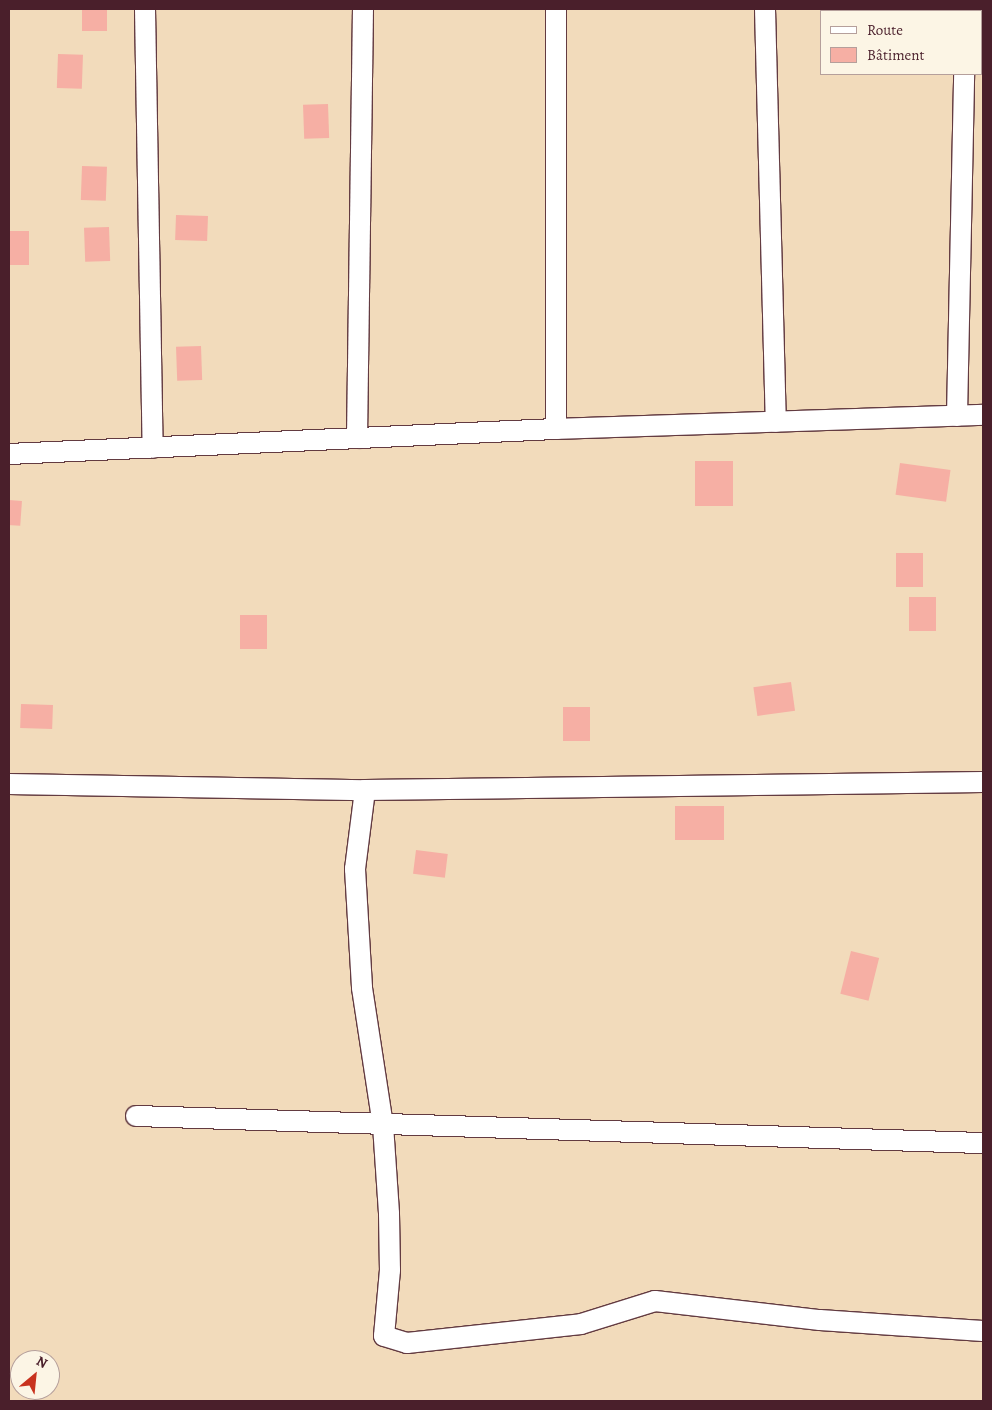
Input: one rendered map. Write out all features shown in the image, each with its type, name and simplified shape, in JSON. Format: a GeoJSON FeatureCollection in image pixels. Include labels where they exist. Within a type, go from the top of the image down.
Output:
{"type":"FeatureCollection","features":[{"type":"Feature","properties":{"kind":"street"},"geometry":{"type":"LineString","coordinates":[[145,9],[153,448]]}},
{"type":"Feature","properties":{"kind":"street"},"geometry":{"type":"LineString","coordinates":[[358,438],[363,9]]}},
{"type":"Feature","properties":{"kind":"street"},"geometry":{"type":"LineString","coordinates":[[556,9],[556,429]]}},
{"type":"Feature","properties":{"kind":"street"},"geometry":{"type":"LineString","coordinates":[[765,9],[776,422]]}},
{"type":"Feature","properties":{"kind":"street"},"geometry":{"type":"LineString","coordinates":[[957,416],[964,75]]}},
{"type":"Feature","properties":{"kind":"street"},"geometry":{"type":"LineString","coordinates":[[9,454],[556,429],[983,416]]}},
{"type":"Feature","properties":{"kind":"street"},"geometry":{"type":"LineString","coordinates":[[9,784],[365,790],[983,782]]}},
{"type":"Feature","properties":{"kind":"street"},"geometry":{"type":"LineString","coordinates":[[365,790],[355,869],[362,988],[383,1125],[390,1270],[384,1336],[407,1342],[581,1324],[655,1301],[820,1320],[983,1332]]}},
{"type":"Feature","properties":{"kind":"street"},"geometry":{"type":"LineString","coordinates":[[136,1116],[983,1144]]}},
{"type":"Feature","properties":{"kind":"building"},"geometry":{"type":"Polygon","coordinates":[[[82,9],[107,9],[107,31],[82,31],[82,9]]]}},
{"type":"Feature","properties":{"kind":"building"},"geometry":{"type":"Polygon","coordinates":[[[58,54],[83,55],[82,89],[57,88],[58,54]]]}},
{"type":"Feature","properties":{"kind":"building"},"geometry":{"type":"Polygon","coordinates":[[[328,104],[329,138],[304,139],[303,105],[328,104]]]}},
{"type":"Feature","properties":{"kind":"building"},"geometry":{"type":"Polygon","coordinates":[[[82,166],[107,167],[106,201],[81,200],[82,166]]]}},
{"type":"Feature","properties":{"kind":"building"},"geometry":{"type":"Polygon","coordinates":[[[176,215],[208,216],[207,241],[175,240],[176,215]]]}},
{"type":"Feature","properties":{"kind":"building"},"geometry":{"type":"Polygon","coordinates":[[[109,227],[110,261],[85,262],[84,228],[109,227]]]}},
{"type":"Feature","properties":{"kind":"building"},"geometry":{"type":"Polygon","coordinates":[[[9,231],[29,231],[29,265],[9,265],[9,231]]]}},
{"type":"Feature","properties":{"kind":"building"},"geometry":{"type":"Polygon","coordinates":[[[201,346],[202,380],[177,381],[176,347],[201,346]]]}},
{"type":"Feature","properties":{"kind":"building"},"geometry":{"type":"Polygon","coordinates":[[[695,461],[733,461],[733,506],[695,506],[695,461]]]}},
{"type":"Feature","properties":{"kind":"building"},"geometry":{"type":"Polygon","coordinates":[[[900,463],[951,470],[946,502],[896,495],[900,463]]]}},
{"type":"Feature","properties":{"kind":"building"},"geometry":{"type":"Polygon","coordinates":[[[9,500],[22,501],[20,526],[9,525],[9,500]]]}},
{"type":"Feature","properties":{"kind":"building"},"geometry":{"type":"Polygon","coordinates":[[[896,553],[923,553],[923,587],[896,587],[896,553]]]}},
{"type":"Feature","properties":{"kind":"building"},"geometry":{"type":"Polygon","coordinates":[[[909,597],[936,597],[936,631],[909,631],[909,597]]]}},
{"type":"Feature","properties":{"kind":"building"},"geometry":{"type":"Polygon","coordinates":[[[240,615],[267,615],[267,649],[240,649],[240,615]]]}},
{"type":"Feature","properties":{"kind":"building"},"geometry":{"type":"Polygon","coordinates":[[[791,682],[795,711],[757,716],[753,687],[791,682]]]}},
{"type":"Feature","properties":{"kind":"building"},"geometry":{"type":"Polygon","coordinates":[[[21,704],[53,705],[52,729],[20,728],[21,704]]]}},
{"type":"Feature","properties":{"kind":"building"},"geometry":{"type":"Polygon","coordinates":[[[563,707],[590,707],[590,741],[563,741],[563,707]]]}},
{"type":"Feature","properties":{"kind":"building"},"geometry":{"type":"Polygon","coordinates":[[[675,806],[724,806],[724,840],[675,840],[675,806]]]}},
{"type":"Feature","properties":{"kind":"building"},"geometry":{"type":"Polygon","coordinates":[[[416,850],[448,854],[445,878],[413,874],[416,850]]]}},
{"type":"Feature","properties":{"kind":"building"},"geometry":{"type":"Polygon","coordinates":[[[851,951],[879,958],[868,1001],[840,994],[851,951]]]}}]}
